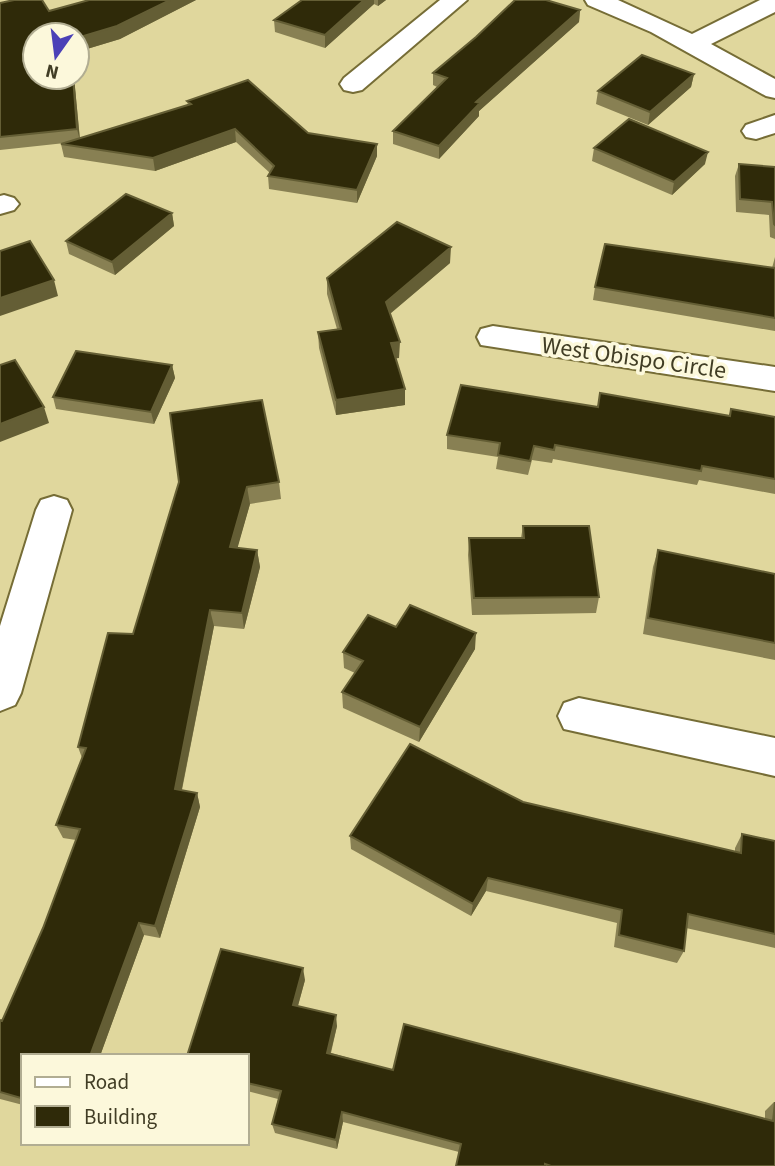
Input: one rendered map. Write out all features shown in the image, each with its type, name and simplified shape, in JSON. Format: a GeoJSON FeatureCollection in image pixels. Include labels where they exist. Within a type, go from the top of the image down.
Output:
{"type":"FeatureCollection","features":[{"type":"Feature","properties":{"kind":"street"},"geometry":{"type":"LineString","coordinates":[[353,85],[455,0]]}},
{"type":"Feature","properties":{"kind":"street"},"geometry":{"type":"LineString","coordinates":[[597,0],[692,44],[775,90]]}},
{"type":"Feature","properties":{"kind":"street"},"geometry":{"type":"LineString","coordinates":[[692,44],[775,2]]}},
{"type":"Feature","properties":{"kind":"street","name":"West Obispo Circle"},"geometry":{"type":"LineString","coordinates":[[493,337],[775,379]]}},
{"type":"Feature","properties":{"kind":"street"},"geometry":{"type":"LineString","coordinates":[[0,693],[54,510]]}},
{"type":"Feature","properties":{"kind":"street"},"geometry":{"type":"LineString","coordinates":[[579,716],[775,757]]}},
{"type":"Feature","properties":{"kind":"building"},"geometry":{"type":"Polygon","coordinates":[[[42,0],[49,11],[89,0],[170,0],[117,26],[91,34],[91,21],[21,21],[21,91],[74,91],[77,129],[0,137],[0,3],[42,0]]]}},
{"type":"Feature","properties":{"kind":"building"},"geometry":{"type":"Polygon","coordinates":[[[302,0],[364,0],[325,35],[274,20],[302,0]]]}},
{"type":"Feature","properties":{"kind":"building"},"geometry":{"type":"Polygon","coordinates":[[[515,0],[546,0],[580,10],[476,102],[480,103],[439,146],[393,131],[447,78],[433,73],[515,0]]]}},
{"type":"Feature","properties":{"kind":"building"},"geometry":{"type":"Polygon","coordinates":[[[642,55],[694,74],[650,112],[598,91],[642,55]]]}},
{"type":"Feature","properties":{"kind":"building"},"geometry":{"type":"Polygon","coordinates":[[[248,80],[308,133],[377,144],[357,190],[268,176],[274,166],[235,129],[153,158],[61,144],[191,104],[187,101],[248,80]]]}},
{"type":"Feature","properties":{"kind":"building"},"geometry":{"type":"Polygon","coordinates":[[[629,119],[708,152],[674,182],[594,148],[629,119]]]}},
{"type":"Feature","properties":{"kind":"building"},"geometry":{"type":"Polygon","coordinates":[[[739,164],[775,167],[775,225],[772,202],[740,199],[739,164]]]}},
{"type":"Feature","properties":{"kind":"building"},"geometry":{"type":"Polygon","coordinates":[[[126,194],[172,213],[112,262],[66,241],[126,194]]]}},
{"type":"Feature","properties":{"kind":"building"},"geometry":{"type":"Polygon","coordinates":[[[397,222],[451,247],[386,302],[400,342],[391,343],[405,389],[336,400],[318,332],[341,329],[327,278],[397,222]]]}},
{"type":"Feature","properties":{"kind":"building"},"geometry":{"type":"Polygon","coordinates":[[[30,241],[54,280],[0,298],[0,251],[30,241]]]}},
{"type":"Feature","properties":{"kind":"building"},"geometry":{"type":"Polygon","coordinates":[[[605,244],[775,268],[775,318],[595,287],[605,244]]]}},
{"type":"Feature","properties":{"kind":"building"},"geometry":{"type":"Polygon","coordinates":[[[76,351],[172,365],[151,412],[53,397],[76,351]]]}},
{"type":"Feature","properties":{"kind":"building"},"geometry":{"type":"Polygon","coordinates":[[[15,360],[44,407],[0,424],[0,365],[15,360]]]}},
{"type":"Feature","properties":{"kind":"building"},"geometry":{"type":"Polygon","coordinates":[[[461,385],[598,407],[600,393],[730,416],[731,409],[775,417],[775,479],[702,466],[701,471],[555,445],[554,450],[534,446],[530,461],[498,455],[500,443],[447,435],[461,385]]]}},
{"type":"Feature","properties":{"kind":"building"},"geometry":{"type":"Polygon","coordinates":[[[262,400],[279,482],[247,487],[230,547],[257,550],[242,613],[210,610],[175,789],[197,793],[155,926],[139,923],[91,1054],[21,1054],[21,1098],[0,1092],[0,1020],[2,1021],[43,928],[80,829],[56,825],[86,748],[78,747],[108,633],[133,634],[179,482],[170,413],[262,400]]]}},
{"type":"Feature","properties":{"kind":"building"},"geometry":{"type":"Polygon","coordinates":[[[523,526],[589,526],[599,597],[474,598],[469,538],[524,538],[523,526]]]}},
{"type":"Feature","properties":{"kind":"building"},"geometry":{"type":"Polygon","coordinates":[[[658,550],[775,574],[775,643],[648,618],[658,550]]]}},
{"type":"Feature","properties":{"kind":"building"},"geometry":{"type":"Polygon","coordinates":[[[410,605],[476,633],[420,727],[342,692],[363,661],[343,652],[368,615],[396,627],[410,605]]]}},
{"type":"Feature","properties":{"kind":"building"},"geometry":{"type":"Polygon","coordinates":[[[410,744],[523,802],[741,853],[742,834],[775,841],[775,934],[688,914],[684,951],[619,935],[622,910],[488,878],[473,904],[350,836],[410,744]]]}},
{"type":"Feature","properties":{"kind":"building"},"geometry":{"type":"Polygon","coordinates":[[[221,949],[303,968],[293,1005],[336,1015],[327,1053],[393,1070],[404,1024],[773,1121],[775,1102],[775,1166],[456,1166],[461,1144],[342,1112],[336,1140],[272,1124],[281,1091],[248,1083],[248,1054],[188,1054],[221,949]]]}}]}
